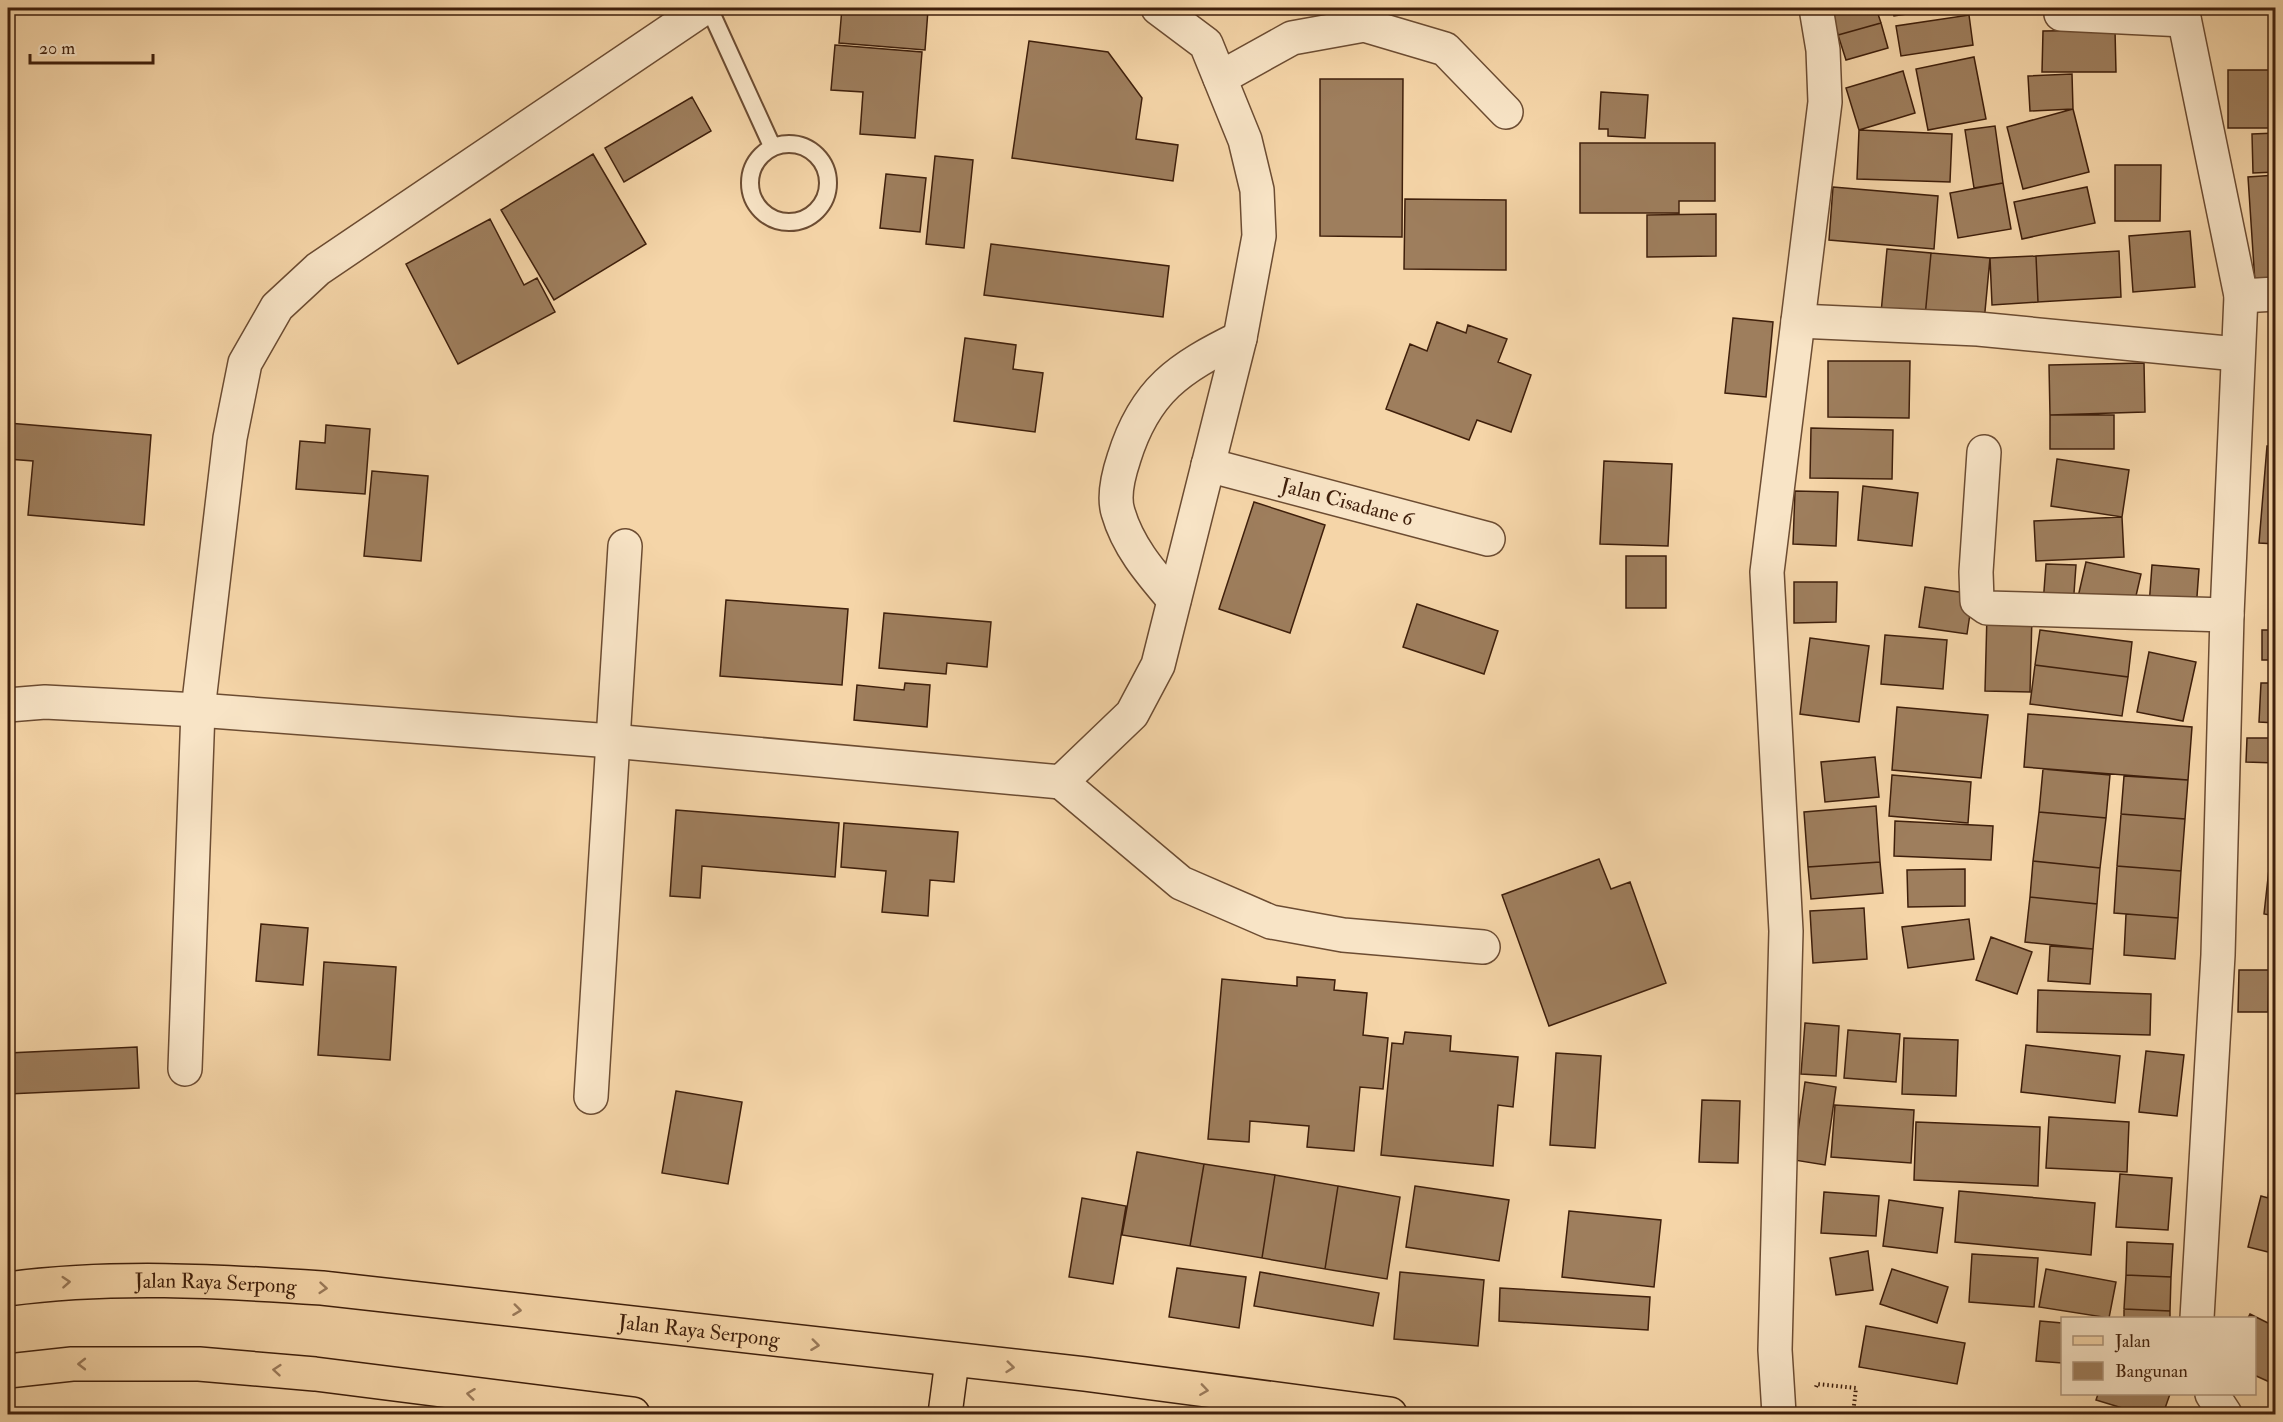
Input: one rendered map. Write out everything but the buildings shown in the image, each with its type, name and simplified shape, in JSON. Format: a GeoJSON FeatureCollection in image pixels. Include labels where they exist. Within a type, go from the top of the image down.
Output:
{"type":"FeatureCollection","features":[{"type":"Feature","properties":{"kind":"main road","name":"Jalan Raya Serpong"},"geometry":{"type":"LineString","coordinates":[[8,1289],[66,1281],[201,1280],[322,1288],[952,1361],[1085,1374],[1390,1414]]}},
{"type":"Feature","properties":{"kind":"main road"},"geometry":{"type":"LineString","coordinates":[[945,1414],[952,1361]]}},
{"type":"Feature","properties":{"kind":"main road"},"geometry":{"type":"LineString","coordinates":[[8,1371],[72,1364],[199,1364],[315,1374],[633,1414]]}},
{"type":"Feature","properties":{"kind":"street"},"geometry":{"type":"LineString","coordinates":[[185,1069],[198,710],[230,438],[244,363],[277,307],[318,269],[707,8]]}},
{"type":"Feature","properties":{"kind":"street"},"geometry":{"type":"LineString","coordinates":[[1061,782],[1132,714],[1158,665],[1240,338],[1259,236],[1257,190],[1245,140],[1206,44],[1158,8]]}},
{"type":"Feature","properties":{"kind":"street"},"geometry":{"type":"LineString","coordinates":[[1779,1414],[1775,1350],[1786,931],[1767,572],[1825,102],[1823,50],[1816,8]]}},
{"type":"Feature","properties":{"kind":"street"},"geometry":{"type":"LineString","coordinates":[[2061,14],[2183,14],[2241,296],[2227,615],[2218,955],[2197,1317]]}},
{"type":"Feature","properties":{"kind":"street"},"geometry":{"type":"LineString","coordinates":[[1220,78],[1292,38],[1364,25],[1444,49],[1506,112]]}},
{"type":"Feature","properties":{"kind":"street"},"geometry":{"type":"LineString","coordinates":[[2241,296],[2276,294]]}},
{"type":"Feature","properties":{"kind":"street"},"geometry":{"type":"LineString","coordinates":[[1798,321],[1978,329],[2237,354]]}},
{"type":"Feature","properties":{"kind":"street"},"geometry":{"type":"LineString","coordinates":[[1174,600],[1137,555],[1117,510],[1119,475],[1129,441],[1148,404],[1170,380],[1196,359],[1240,338]]}},
{"type":"Feature","properties":{"kind":"street"},"geometry":{"type":"LineString","coordinates":[[1984,452],[1976,573],[1977,601],[1987,608],[2227,615]]}},
{"type":"Feature","properties":{"kind":"street","name":"Jalan Cisadane 6"},"geometry":{"type":"LineString","coordinates":[[1208,465],[1488,539]]}},
{"type":"Feature","properties":{"kind":"street"},"geometry":{"type":"LineString","coordinates":[[591,1097],[625,546]]}},
{"type":"Feature","properties":{"kind":"street"},"geometry":{"type":"LineString","coordinates":[[8,705],[45,702],[198,710],[612,741],[1061,782],[1181,883],[1271,922],[1343,935],[1483,947]]}},
{"type":"Feature","properties":{"kind":"street"},"geometry":{"type":"LineString","coordinates":[[2212,1395],[2225,1414]]}},
{"type":"Feature","properties":{"kind":"lane"},"geometry":{"type":"LineString","coordinates":[[707,8],[772,146]]}},
{"type":"Feature","properties":{"kind":"lane"},"geometry":{"type":"LineString","coordinates":[[787,144],[802,146],[815,154],[823,165],[828,180],[826,192],[813,213],[803,219],[786,222],[769,217],[757,206],[750,190],[751,172],[759,157],[772,146],[787,144]]}},
{"type":"Feature","properties":{"kind":"path"},"geometry":{"type":"LineString","coordinates":[[1815,1394],[1817,1384],[1856,1388],[1853,1414]]}}]}
